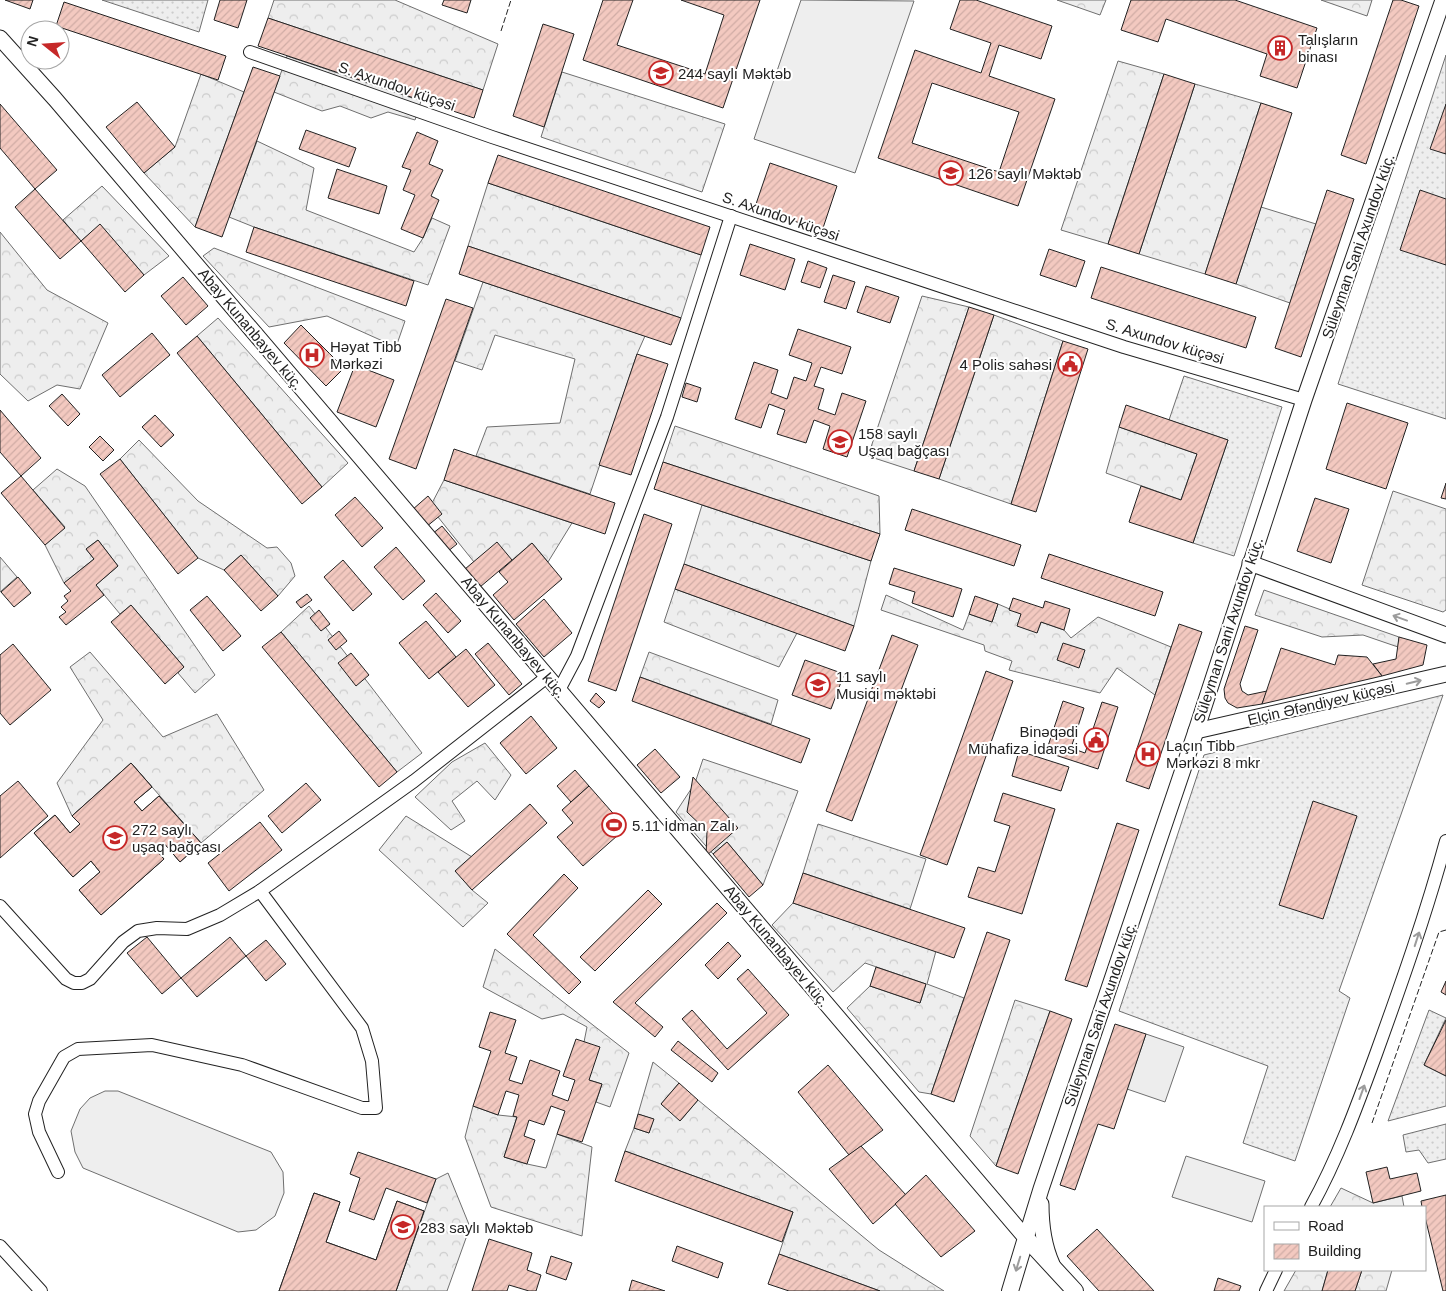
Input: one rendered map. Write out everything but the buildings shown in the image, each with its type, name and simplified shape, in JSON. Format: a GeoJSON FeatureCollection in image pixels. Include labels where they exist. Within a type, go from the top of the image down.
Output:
{"type":"FeatureCollection","features":[{"type":"Feature","properties":{"kind":"main road"},"geometry":{"type":"LineString","coordinates":[[1026,1238],[1075,1291]]}},
{"type":"Feature","properties":{"kind":"main road","name":"Süleyman Sani Axundov küç."},"geometry":{"type":"LineString","coordinates":[[1010,1291],[1026,1238]]}},
{"type":"Feature","properties":{"kind":"street","name":"Süleyman Sani Axundov küç."},"geometry":{"type":"LineString","coordinates":[[1026,1238],[1196,731],[1304,400],[1443,0]]}},
{"type":"Feature","properties":{"kind":"street","name":"Abay Kunanbayev küç."},"geometry":{"type":"LineString","coordinates":[[0,38],[55,99],[1026,1238]]}},
{"type":"Feature","properties":{"kind":"street","name":"S. Axundov küçəsi"},"geometry":{"type":"LineString","coordinates":[[250,52],[492,137],[1124,347],[1304,400]]}},
{"type":"Feature","properties":{"kind":"street"},"geometry":{"type":"LineString","coordinates":[[559,690],[577,656],[667,417],[730,216]]}},
{"type":"Feature","properties":{"kind":"street"},"geometry":{"type":"LineString","coordinates":[[1250,563],[1444,635]]}},
{"type":"Feature","properties":{"kind":"street","name":"Elçin Əfəndiyev küçəsi"},"geometry":{"type":"LineString","coordinates":[[1196,731],[1442,674]]}},
{"type":"Feature","properties":{"kind":"street"},"geometry":{"type":"LineString","coordinates":[[0,906],[66,979],[74,983],[82,983],[90,979],[123,942],[138,931],[157,928],[187,929],[220,915],[260,891],[414,781],[547,677]]}},
{"type":"Feature","properties":{"kind":"street"},"geometry":{"type":"LineString","coordinates":[[1312,1206],[1345,1138],[1415,947],[1446,841]]}},
{"type":"Feature","properties":{"kind":"street"},"geometry":{"type":"LineString","coordinates":[[58,1172],[39,1132],[36,1114],[38,1101],[64,1057],[78,1049],[152,1045],[242,1065],[362,1108],[376,1108],[372,1061],[362,1028],[260,891]]}},
{"type":"Feature","properties":{"kind":"street"},"geometry":{"type":"LineString","coordinates":[[1041,1189],[1042,1234],[1054,1268]]}},
{"type":"Feature","properties":{"kind":"street"},"geometry":{"type":"LineString","coordinates":[[0,1246],[41,1291]]}},
{"type":"Feature","properties":{"kind":"street"},"geometry":{"type":"LineString","coordinates":[[1266,1291],[1276,1271]]}},
{"type":"Feature","properties":{"kind":"green space"},"geometry":{"type":"Polygon","coordinates":[[[102,0],[208,0],[199,32],[102,0]]]}},
{"type":"Feature","properties":{"kind":"green space"},"geometry":{"type":"Polygon","coordinates":[[[274,0],[395,0],[498,44],[483,90],[268,18],[274,0]]]}},
{"type":"Feature","properties":{"kind":"green space"},"geometry":{"type":"Polygon","coordinates":[[[801,0],[914,1],[855,173],[754,139],[801,0]]]}},
{"type":"Feature","properties":{"kind":"green space"},"geometry":{"type":"Polygon","coordinates":[[[1057,0],[1106,0],[1100,15],[1057,0]]]}},
{"type":"Feature","properties":{"kind":"green space"},"geometry":{"type":"Polygon","coordinates":[[[1321,0],[1372,0],[1367,16],[1321,0]]]}},
{"type":"Feature","properties":{"kind":"green space"},"geometry":{"type":"Polygon","coordinates":[[[1446,55],[1446,419],[1338,384],[1446,55]]]}},
{"type":"Feature","properties":{"kind":"green space"},"geometry":{"type":"Polygon","coordinates":[[[287,56],[421,101],[415,120],[388,112],[371,118],[340,106],[322,111],[274,92],[287,56]]]}},
{"type":"Feature","properties":{"kind":"green space"},"geometry":{"type":"Polygon","coordinates":[[[1118,61],[1164,74],[1108,244],[1061,230],[1118,61]]]}},
{"type":"Feature","properties":{"kind":"green space"},"geometry":{"type":"Polygon","coordinates":[[[562,72],[725,124],[702,192],[541,137],[562,72]]]}},
{"type":"Feature","properties":{"kind":"green space"},"geometry":{"type":"Polygon","coordinates":[[[201,74],[244,92],[195,227],[144,173],[175,147],[201,74]]]}},
{"type":"Feature","properties":{"kind":"green space"},"geometry":{"type":"Polygon","coordinates":[[[1195,84],[1261,103],[1205,274],[1139,254],[1195,84]]]}},
{"type":"Feature","properties":{"kind":"green space"},"geometry":{"type":"Polygon","coordinates":[[[257,141],[314,168],[306,210],[414,252],[432,218],[450,226],[428,285],[229,217],[257,141]]]}},
{"type":"Feature","properties":{"kind":"green space"},"geometry":{"type":"Polygon","coordinates":[[[488,183],[701,255],[681,318],[468,246],[488,183]]]}},
{"type":"Feature","properties":{"kind":"green space"},"geometry":{"type":"Polygon","coordinates":[[[102,186],[169,256],[144,275],[100,225],[81,241],[63,220],[102,186]]]}},
{"type":"Feature","properties":{"kind":"green space"},"geometry":{"type":"Polygon","coordinates":[[[1261,207],[1316,224],[1290,303],[1236,284],[1261,207]]]}},
{"type":"Feature","properties":{"kind":"green space"},"geometry":{"type":"Polygon","coordinates":[[[0,232],[47,290],[108,323],[80,389],[57,385],[28,401],[0,374],[0,232]]]}},
{"type":"Feature","properties":{"kind":"green space"},"geometry":{"type":"Polygon","coordinates":[[[214,248],[405,321],[396,347],[327,316],[269,327],[203,256],[214,248]]]}},
{"type":"Feature","properties":{"kind":"green space"},"geometry":{"type":"Polygon","coordinates":[[[483,282],[645,336],[637,354],[590,494],[476,456],[487,427],[560,423],[575,359],[495,335],[482,370],[455,361],[483,282]]]}},
{"type":"Feature","properties":{"kind":"green space"},"geometry":{"type":"Polygon","coordinates":[[[922,296],[969,307],[914,471],[868,456],[922,296]]]}},
{"type":"Feature","properties":{"kind":"green space"},"geometry":{"type":"Polygon","coordinates":[[[994,315],[1063,341],[1011,504],[939,479],[994,315]]]}},
{"type":"Feature","properties":{"kind":"green space"},"geometry":{"type":"Polygon","coordinates":[[[218,318],[348,463],[322,487],[197,336],[218,318]]]}},
{"type":"Feature","properties":{"kind":"green space"},"geometry":{"type":"Polygon","coordinates":[[[1184,376],[1282,407],[1234,556],[1193,543],[1228,440],[1169,420],[1184,376]]]}},
{"type":"Feature","properties":{"kind":"green space"},"geometry":{"type":"Polygon","coordinates":[[[675,426],[879,496],[880,534],[663,462],[675,426]]]}},
{"type":"Feature","properties":{"kind":"green space"},"geometry":{"type":"Polygon","coordinates":[[[1119,427],[1197,454],[1181,500],[1106,473],[1119,427]]]}},
{"type":"Feature","properties":{"kind":"green space"},"geometry":{"type":"Polygon","coordinates":[[[139,440],[198,501],[267,548],[277,547],[291,563],[295,576],[278,596],[241,555],[224,570],[198,558],[120,459],[139,440]]]}},
{"type":"Feature","properties":{"kind":"green space"},"geometry":{"type":"Polygon","coordinates":[[[57,469],[85,486],[215,675],[195,693],[178,673],[184,667],[131,605],[120,614],[96,585],[118,566],[98,540],[86,549],[94,559],[64,583],[45,545],[65,527],[33,490],[57,469]]]}},
{"type":"Feature","properties":{"kind":"green space"},"geometry":{"type":"Polygon","coordinates":[[[444,480],[572,523],[548,562],[532,543],[512,560],[474,562],[430,507],[444,480]]]}},
{"type":"Feature","properties":{"kind":"green space"},"geometry":{"type":"Polygon","coordinates":[[[1393,491],[1446,509],[1446,610],[1443,612],[1362,585],[1393,491]]]}},
{"type":"Feature","properties":{"kind":"green space"},"geometry":{"type":"Polygon","coordinates":[[[702,505],[871,561],[854,626],[684,564],[702,505]]]}},
{"type":"Feature","properties":{"kind":"green space"},"geometry":{"type":"Polygon","coordinates":[[[0,557],[17,577],[0,592],[0,557]]]}},
{"type":"Feature","properties":{"kind":"green space"},"geometry":{"type":"Polygon","coordinates":[[[675,589],[797,633],[779,667],[664,622],[675,589]]]}},
{"type":"Feature","properties":{"kind":"green space"},"geometry":{"type":"Polygon","coordinates":[[[1264,590],[1399,637],[1398,647],[1363,635],[1322,637],[1255,615],[1264,590]]]}},
{"type":"Feature","properties":{"kind":"green space"},"geometry":{"type":"Polygon","coordinates":[[[886,595],[963,630],[969,614],[992,622],[998,604],[1021,614],[1037,633],[1041,622],[1064,630],[1071,638],[1098,617],[1171,647],[1155,695],[1117,668],[1100,693],[1009,670],[1012,661],[985,651],[984,645],[881,610],[886,595]]]}},
{"type":"Feature","properties":{"kind":"green space"},"geometry":{"type":"Polygon","coordinates":[[[309,606],[422,753],[397,772],[281,632],[309,606]]]}},
{"type":"Feature","properties":{"kind":"green space"},"geometry":{"type":"Polygon","coordinates":[[[90,652],[163,737],[217,714],[264,790],[201,843],[132,764],[72,816],[57,783],[103,720],[70,667],[90,652]]]}},
{"type":"Feature","properties":{"kind":"green space"},"geometry":{"type":"Polygon","coordinates":[[[649,652],[778,700],[771,724],[640,677],[649,652]]]}},
{"type":"Feature","properties":{"kind":"green space"},"geometry":{"type":"Polygon","coordinates":[[[1443,695],[1339,991],[1350,998],[1295,1161],[1243,1143],[1268,1066],[1119,1011],[1204,755],[1443,695]]]}},
{"type":"Feature","properties":{"kind":"green space"},"geometry":{"type":"Polygon","coordinates":[[[485,743],[511,775],[495,800],[477,781],[452,801],[465,821],[451,830],[415,797],[452,762],[485,743]]]}},
{"type":"Feature","properties":{"kind":"green space"},"geometry":{"type":"Polygon","coordinates":[[[703,759],[798,791],[763,885],[727,842],[713,854],[676,812],[695,783],[703,759]]]}},
{"type":"Feature","properties":{"kind":"green space"},"geometry":{"type":"Polygon","coordinates":[[[406,816],[472,857],[456,871],[472,890],[488,903],[463,927],[379,850],[406,816]]]}},
{"type":"Feature","properties":{"kind":"green space"},"geometry":{"type":"Polygon","coordinates":[[[818,824],[926,859],[910,909],[803,873],[818,824]]]}},
{"type":"Feature","properties":{"kind":"green space"},"geometry":{"type":"Polygon","coordinates":[[[793,903],[936,951],[927,984],[964,998],[931,1094],[919,1092],[847,1008],[870,986],[920,1003],[926,984],[865,963],[833,992],[772,925],[793,903]]]}},
{"type":"Feature","properties":{"kind":"green space"},"geometry":{"type":"Polygon","coordinates":[[[495,949],[629,1053],[610,1107],[596,1102],[602,1084],[589,1080],[584,1042],[587,1027],[563,1014],[542,1019],[483,987],[495,949]]]}},
{"type":"Feature","properties":{"kind":"green space"},"geometry":{"type":"Polygon","coordinates":[[[1015,1000],[1050,1011],[996,1166],[970,1136],[1015,1000]]]}},
{"type":"Feature","properties":{"kind":"green space"},"geometry":{"type":"Polygon","coordinates":[[[1429,1010],[1446,1018],[1424,1065],[1446,1076],[1446,1106],[1388,1121],[1429,1010]]]}},
{"type":"Feature","properties":{"kind":"green space"},"geometry":{"type":"Polygon","coordinates":[[[653,1062],[679,1083],[661,1104],[681,1120],[698,1100],[879,1250],[944,1291],[880,1291],[779,1254],[793,1212],[625,1151],[634,1128],[649,1133],[653,1119],[638,1114],[653,1062]]]}},
{"type":"Feature","properties":{"kind":"green space"},"geometry":{"type":"Polygon","coordinates":[[[105,1091],[118,1091],[271,1152],[283,1172],[284,1193],[275,1216],[256,1230],[238,1232],[83,1168],[75,1152],[71,1131],[80,1109],[90,1098],[105,1091]]]}},
{"type":"Feature","properties":{"kind":"green space"},"geometry":{"type":"Polygon","coordinates":[[[473,1106],[498,1115],[517,1117],[504,1157],[546,1168],[557,1134],[592,1147],[582,1236],[491,1207],[465,1137],[473,1106]]]}},
{"type":"Feature","properties":{"kind":"green space"},"geometry":{"type":"Polygon","coordinates":[[[1446,1124],[1446,1159],[1428,1163],[1419,1150],[1406,1152],[1403,1135],[1446,1124]]]}},
{"type":"Feature","properties":{"kind":"green space"},"geometry":{"type":"Polygon","coordinates":[[[1186,1156],[1265,1181],[1252,1222],[1172,1197],[1186,1156]]]}},
{"type":"Feature","properties":{"kind":"green space"},"geometry":{"type":"Polygon","coordinates":[[[448,1173],[470,1227],[447,1291],[396,1291],[436,1179],[448,1173]]]}},
{"type":"Feature","properties":{"kind":"green space"},"geometry":{"type":"Polygon","coordinates":[[[1341,1188],[1373,1203],[1402,1196],[1404,1206],[1331,1206],[1341,1188]]]}},
{"type":"Feature","properties":{"kind":"green space"},"geometry":{"type":"Polygon","coordinates":[[[1295,1271],[1328,1271],[1322,1291],[1284,1291],[1295,1271]]]}},
{"type":"Feature","properties":{"kind":"green space"},"geometry":{"type":"Polygon","coordinates":[[[1362,1271],[1392,1271],[1386,1291],[1355,1291],[1362,1271]]]}},
{"type":"Feature","properties":{"kind":"shaded area"},"geometry":{"type":"Polygon","coordinates":[[[1146,1034],[1184,1047],[1165,1102],[1127,1089],[1146,1034]]]}},
{"type":"Feature","properties":{"kind":"fence"},"geometry":{"type":"LineString","coordinates":[[501,31],[511,0]]}},
{"type":"Feature","properties":{"kind":"fence"},"geometry":{"type":"LineString","coordinates":[[1372,1123],[1439,932],[1446,930]]}},
{"type":"Feature","properties":{"kind":"place","name":"Talışların binası"},"geometry":{"type":"Point","coordinates":[1280,48]}},
{"type":"Feature","properties":{"kind":"place","name":"244 saylı Məktəb"},"geometry":{"type":"Point","coordinates":[661,73]}},
{"type":"Feature","properties":{"kind":"place","name":"126 saylı Məktəb"},"geometry":{"type":"Point","coordinates":[951,173]}},
{"type":"Feature","properties":{"kind":"place","name":"Həyat Tibb Mərkəzi"},"geometry":{"type":"Point","coordinates":[312,355]}},
{"type":"Feature","properties":{"kind":"place","name":"4 Polis sahəsi"},"geometry":{"type":"Point","coordinates":[1070,364]}},
{"type":"Feature","properties":{"kind":"place","name":"158 saylı Uşaq bağçası"},"geometry":{"type":"Point","coordinates":[840,442]}},
{"type":"Feature","properties":{"kind":"place","name":"11 saylı Musiqi məktəbi"},"geometry":{"type":"Point","coordinates":[818,685]}},
{"type":"Feature","properties":{"kind":"place","name":"Binəqədi Mühafizə İdarəsi"},"geometry":{"type":"Point","coordinates":[1096,740]}},
{"type":"Feature","properties":{"kind":"place","name":"Laçın Tibb Mərkəzi 8 mkr"},"geometry":{"type":"Point","coordinates":[1148,754]}},
{"type":"Feature","properties":{"kind":"place","name":"5.11 İdman Zalı"},"geometry":{"type":"Point","coordinates":[614,825]}},
{"type":"Feature","properties":{"kind":"place","name":"272 saylı uşaq bağçası"},"geometry":{"type":"Point","coordinates":[115,838]}},
{"type":"Feature","properties":{"kind":"place","name":"283 saylı Məktəb"},"geometry":{"type":"Point","coordinates":[403,1227]}}]}
